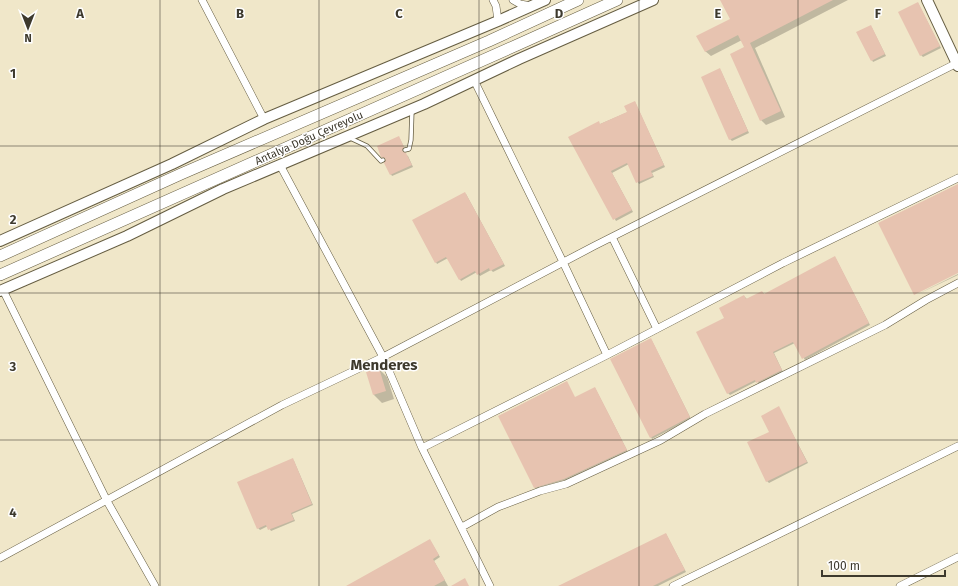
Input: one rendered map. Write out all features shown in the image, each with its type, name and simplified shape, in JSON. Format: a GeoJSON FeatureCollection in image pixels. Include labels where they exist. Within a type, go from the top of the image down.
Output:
{"type":"FeatureCollection","features":[{"type":"Feature","properties":{"kind":"main road","name":"Antalya Doğu Çevreyolu"},"geometry":{"type":"LineString","coordinates":[[0,256],[181,174],[489,41],[578,0]]}},
{"type":"Feature","properties":{"kind":"main road","name":"Antalya Doğu Çevreyolu"},"geometry":{"type":"LineString","coordinates":[[0,275],[617,0]]}},
{"type":"Feature","properties":{"kind":"street"},"geometry":{"type":"LineString","coordinates":[[202,0],[264,119]]}},
{"type":"Feature","properties":{"kind":"street"},"geometry":{"type":"LineString","coordinates":[[493,0],[496,6],[498,22]]}},
{"type":"Feature","properties":{"kind":"street"},"geometry":{"type":"LineString","coordinates":[[513,0],[520,4],[532,6]]}},
{"type":"Feature","properties":{"kind":"street"},"geometry":{"type":"LineString","coordinates":[[0,241],[172,164],[264,119],[498,22],[544,0]]}},
{"type":"Feature","properties":{"kind":"street"},"geometry":{"type":"LineString","coordinates":[[155,586],[107,501],[1,291],[127,236],[223,190],[412,109],[653,0]]}},
{"type":"Feature","properties":{"kind":"street"},"geometry":{"type":"LineString","coordinates":[[0,558],[282,405],[383,358],[612,237],[957,65],[927,0]]}},
{"type":"Feature","properties":{"kind":"street"},"geometry":{"type":"LineString","coordinates":[[474,80],[564,262],[607,355]]}},
{"type":"Feature","properties":{"kind":"street"},"geometry":{"type":"LineString","coordinates":[[280,165],[383,358],[422,448],[490,586]]}},
{"type":"Feature","properties":{"kind":"street"},"geometry":{"type":"LineString","coordinates":[[422,448],[607,355],[783,262],[958,178]]}},
{"type":"Feature","properties":{"kind":"street"},"geometry":{"type":"LineString","coordinates":[[612,237],[657,329]]}},
{"type":"Feature","properties":{"kind":"street"},"geometry":{"type":"LineString","coordinates":[[462,527],[498,507],[540,491],[566,484],[661,440],[705,414],[885,325],[926,300],[958,283]]}},
{"type":"Feature","properties":{"kind":"street"},"geometry":{"type":"LineString","coordinates":[[673,586],[958,446]]}},
{"type":"Feature","properties":{"kind":"street"},"geometry":{"type":"LineString","coordinates":[[900,586],[958,557]]}},
{"type":"Feature","properties":{"kind":"lane"},"geometry":{"type":"LineString","coordinates":[[405,150],[409,149],[411,140],[412,109]]}},
{"type":"Feature","properties":{"kind":"lane"},"geometry":{"type":"LineString","coordinates":[[347,136],[366,146],[381,161],[383,160]]}},
{"type":"Feature","properties":{"kind":"building"},"geometry":{"type":"Polygon","coordinates":[[[720,0],[833,0],[750,43],[781,111],[760,121],[730,54],[744,47],[738,35],[705,52],[696,36],[730,19],[720,0]]]}},
{"type":"Feature","properties":{"kind":"building"},"geometry":{"type":"Polygon","coordinates":[[[918,2],[940,46],[920,56],[898,12],[918,2]]]}},
{"type":"Feature","properties":{"kind":"building"},"geometry":{"type":"Polygon","coordinates":[[[871,25],[885,54],[871,61],[856,32],[871,25]]]}},
{"type":"Feature","properties":{"kind":"building"},"geometry":{"type":"Polygon","coordinates":[[[720,68],[748,131],[729,140],[701,77],[720,68]]]}},
{"type":"Feature","properties":{"kind":"building"},"geometry":{"type":"Polygon","coordinates":[[[635,101],[664,165],[651,171],[653,176],[636,183],[627,163],[611,171],[632,210],[613,220],[568,137],[599,121],[600,124],[627,112],[624,106],[635,101]]]}},
{"type":"Feature","properties":{"kind":"building"},"geometry":{"type":"Polygon","coordinates":[[[399,136],[404,147],[402,151],[406,153],[412,165],[390,175],[384,163],[386,159],[381,157],[377,146],[399,136]]]}},
{"type":"Feature","properties":{"kind":"building"},"geometry":{"type":"Polygon","coordinates":[[[958,184],[958,273],[914,295],[878,223],[958,184]]]}},
{"type":"Feature","properties":{"kind":"building"},"geometry":{"type":"Polygon","coordinates":[[[465,192],[504,264],[490,271],[489,268],[477,275],[475,271],[459,280],[446,257],[435,263],[412,220],[465,192]]]}},
{"type":"Feature","properties":{"kind":"building"},"geometry":{"type":"Polygon","coordinates":[[[835,256],[869,323],[802,359],[793,342],[773,352],[782,370],[756,383],[755,380],[727,394],[696,332],[724,318],[719,308],[744,295],[746,299],[762,291],[764,294],[835,256]]]}},
{"type":"Feature","properties":{"kind":"building"},"geometry":{"type":"Polygon","coordinates":[[[651,338],[690,417],[650,438],[610,359],[651,338]]]}},
{"type":"Feature","properties":{"kind":"building"},"geometry":{"type":"Polygon","coordinates":[[[379,368],[386,391],[373,395],[366,372],[379,368]]]}},
{"type":"Feature","properties":{"kind":"building"},"geometry":{"type":"Polygon","coordinates":[[[567,381],[575,397],[595,387],[627,450],[564,479],[534,488],[498,416],[567,381]]]}},
{"type":"Feature","properties":{"kind":"building"},"geometry":{"type":"Polygon","coordinates":[[[779,406],[807,462],[766,482],[747,442],[769,432],[761,416],[779,406]]]}},
{"type":"Feature","properties":{"kind":"building"},"geometry":{"type":"Polygon","coordinates":[[[293,458],[312,504],[291,513],[294,520],[268,530],[266,525],[257,529],[237,482],[293,458]]]}},
{"type":"Feature","properties":{"kind":"building"},"geometry":{"type":"Polygon","coordinates":[[[666,533],[685,570],[653,586],[558,586],[666,533]]]}},
{"type":"Feature","properties":{"kind":"building"},"geometry":{"type":"Polygon","coordinates":[[[430,539],[439,555],[433,559],[445,580],[434,586],[346,586],[430,539]]]}},
{"type":"Feature","properties":{"kind":"building"},"geometry":{"type":"Polygon","coordinates":[[[465,578],[469,586],[451,586],[465,578]]]}},
{"type":"Feature","properties":{"kind":"district","name":"Menderes"},"geometry":{"type":"Point","coordinates":[384,365]}}]}
